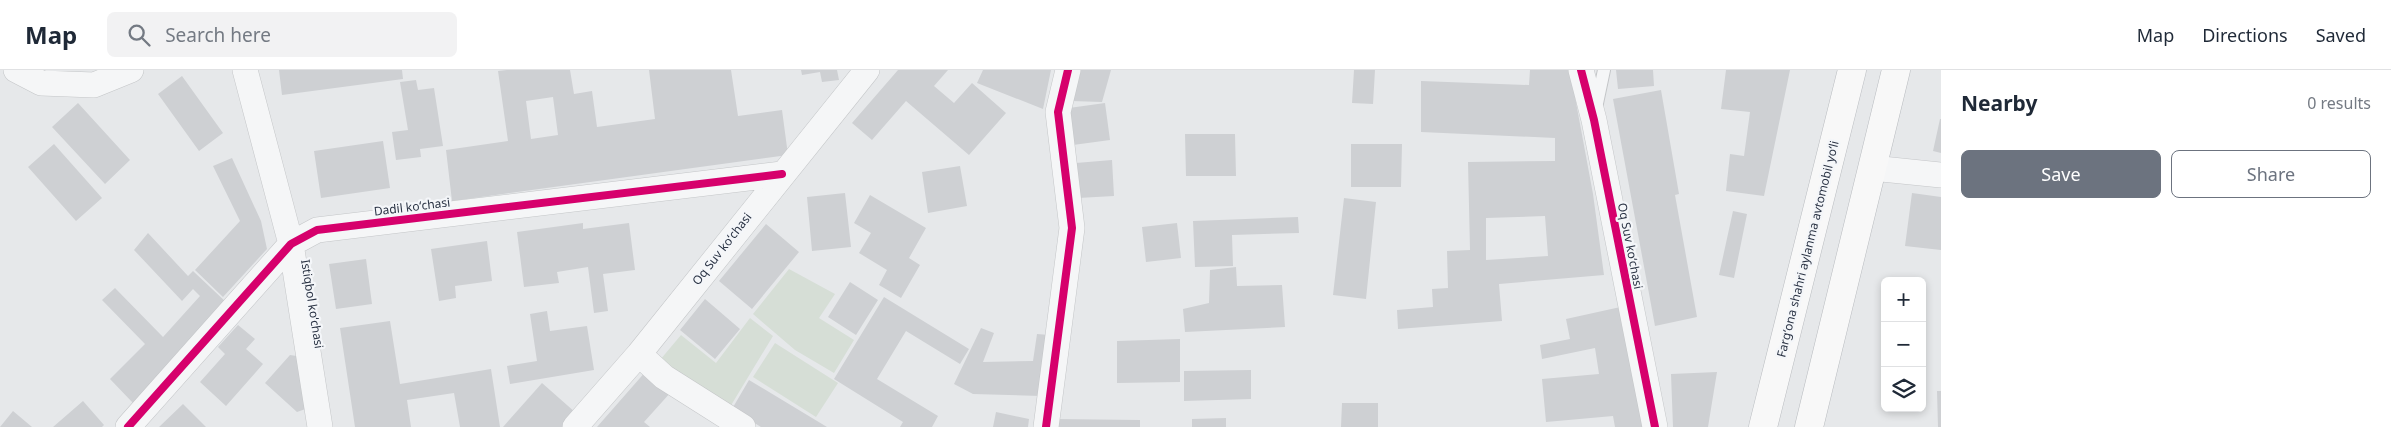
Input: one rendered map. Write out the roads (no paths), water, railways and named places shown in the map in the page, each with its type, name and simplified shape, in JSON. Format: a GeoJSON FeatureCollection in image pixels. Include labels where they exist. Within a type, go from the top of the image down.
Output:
{"type":"FeatureCollection","features":[{"type":"Feature","properties":{"kind":"highway","name":"Fargʻona shahri aylanma avtomobil yoʻli"},"geometry":{"type":"LineString","coordinates":[[1763,427],[1852,70]]}},
{"type":"Feature","properties":{"kind":"highway"},"geometry":{"type":"LineString","coordinates":[[1809,427],[1896,70]]}},
{"type":"Feature","properties":{"kind":"street"},"geometry":{"type":"LineString","coordinates":[[16,70],[41,83],[94,85],[131,70]]}},
{"type":"Feature","properties":{"kind":"street","name":"Istiqbol koʻchasi"},"geometry":{"type":"LineString","coordinates":[[245,70],[291,244],[320,427]]}},
{"type":"Feature","properties":{"kind":"street","name":"Oq Suv koʻchasi"},"geometry":{"type":"LineString","coordinates":[[575,427],[639,354],[867,70]]}},
{"type":"Feature","properties":{"kind":"street"},"geometry":{"type":"LineString","coordinates":[[1046,427],[1072,228],[1058,112],[1068,70]]}},
{"type":"Feature","properties":{"kind":"street","name":"Oq Suv koʻchasi"},"geometry":{"type":"LineString","coordinates":[[1581,70],[1594,120],[1655,427]]}},
{"type":"Feature","properties":{"kind":"street"},"geometry":{"type":"LineString","coordinates":[[1872,168],[1941,175]]}},
{"type":"Feature","properties":{"kind":"street","name":"Dadil koʻchasi"},"geometry":{"type":"LineString","coordinates":[[128,427],[291,244],[317,230],[782,174]]}},
{"type":"Feature","properties":{"kind":"street"},"geometry":{"type":"LineString","coordinates":[[639,354],[664,377],[743,427]]}},
{"type":"Feature","properties":{"kind":"lane"},"geometry":{"type":"LineString","coordinates":[[1594,120],[1604,70]]}}]}
